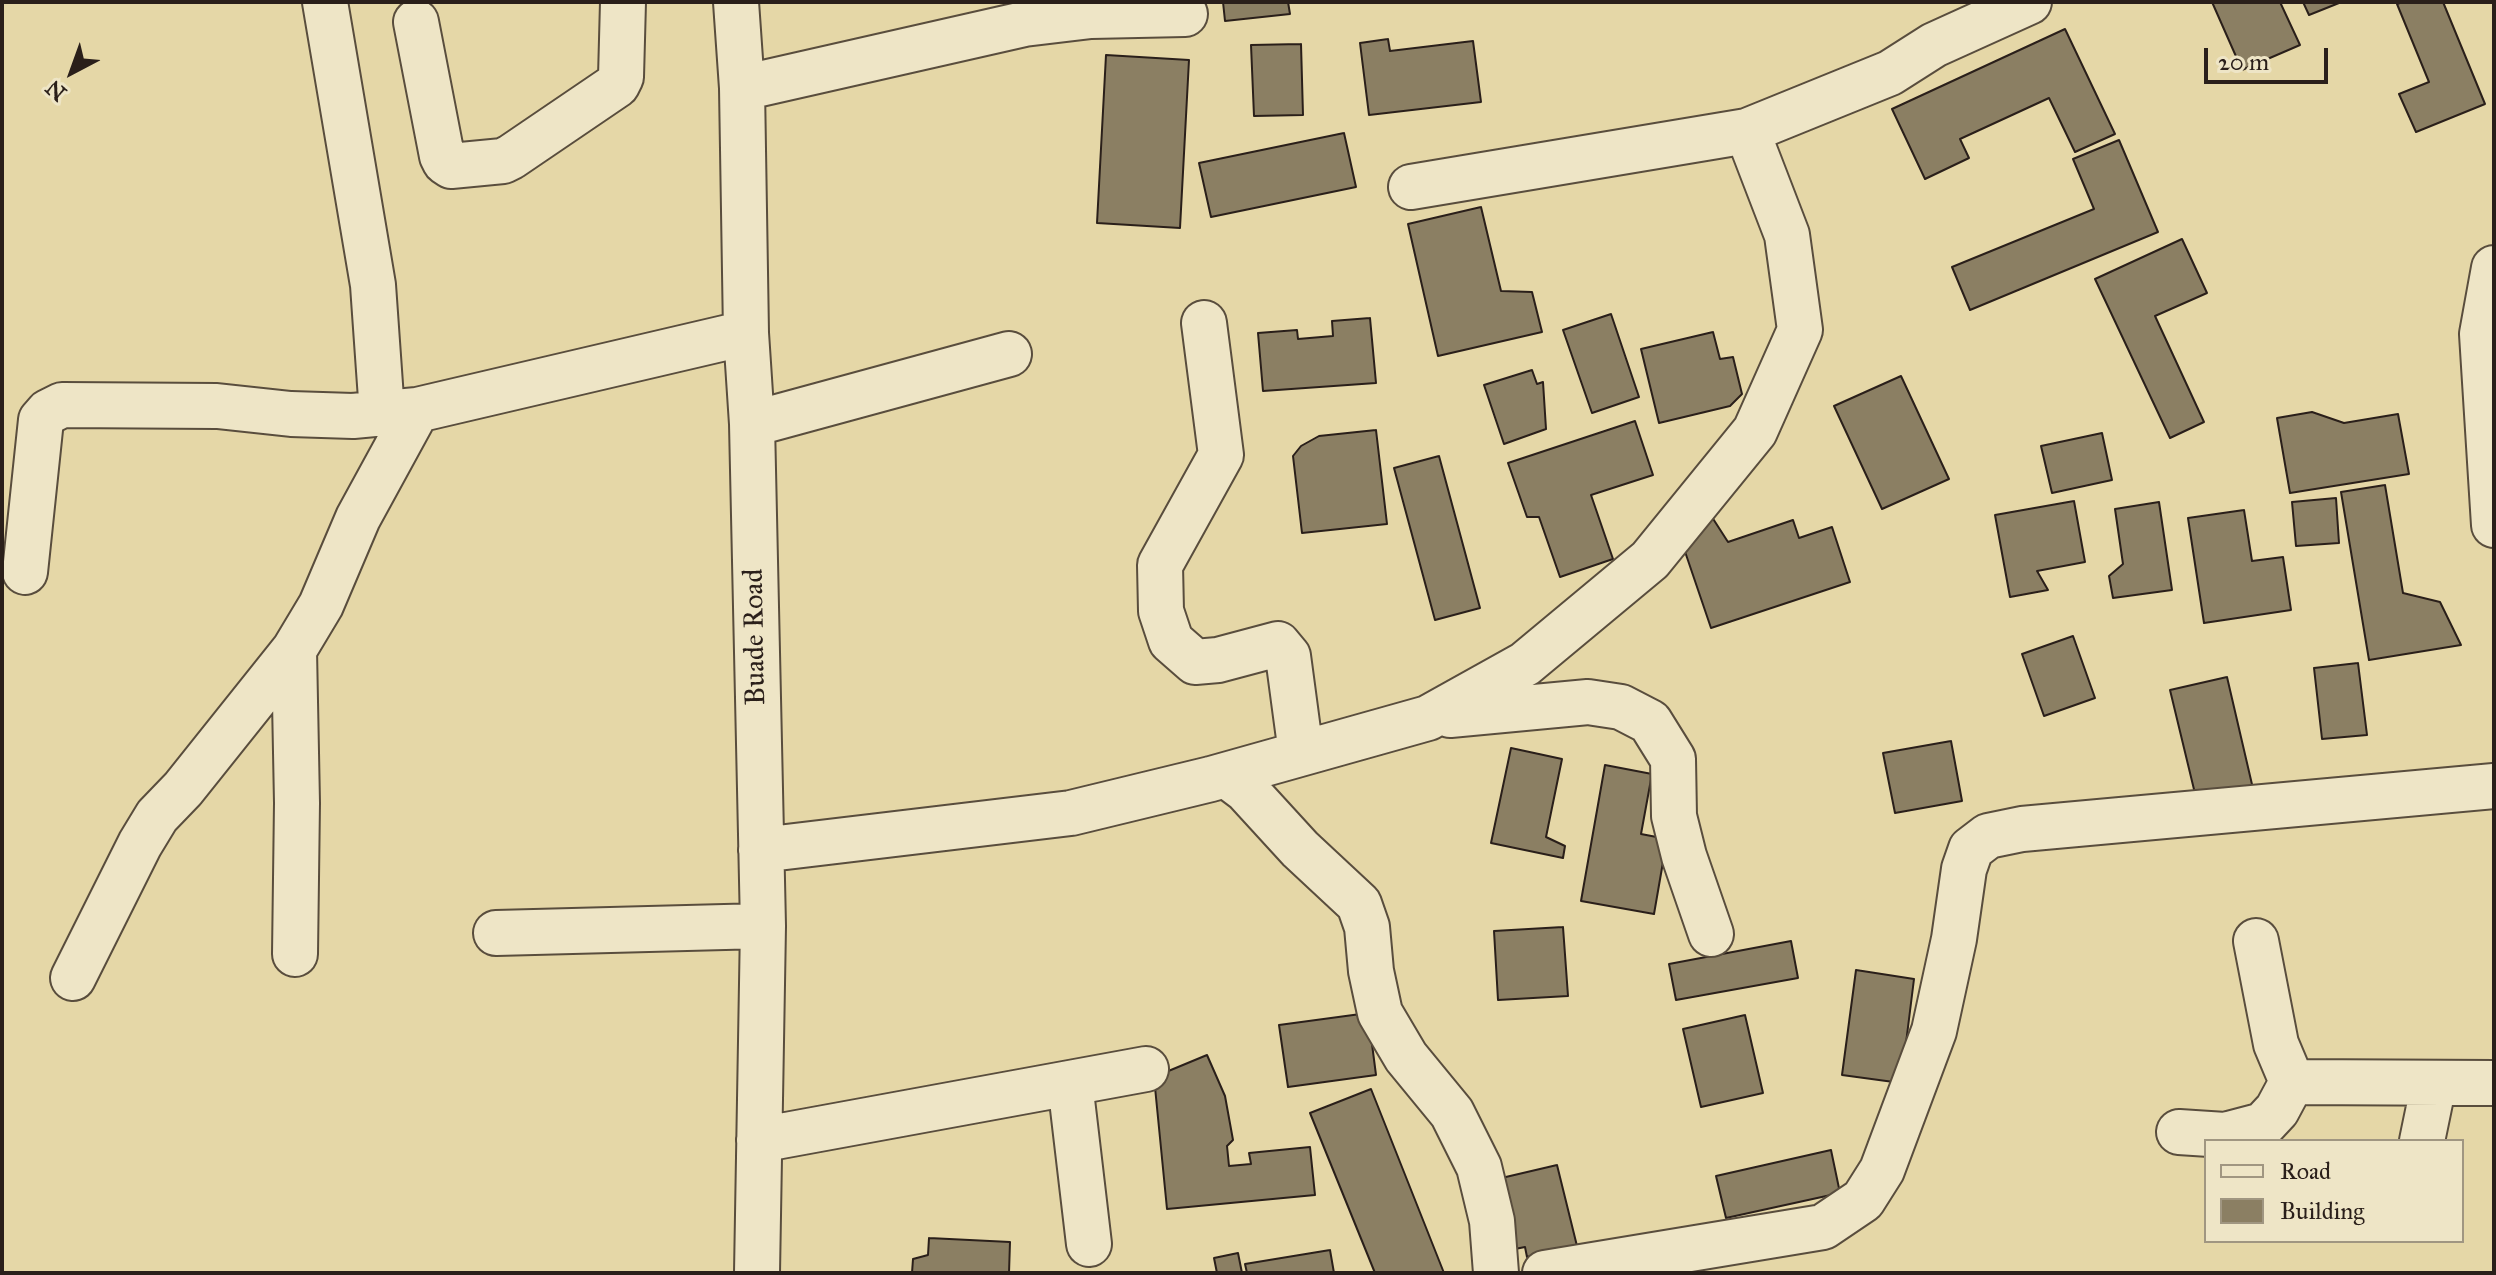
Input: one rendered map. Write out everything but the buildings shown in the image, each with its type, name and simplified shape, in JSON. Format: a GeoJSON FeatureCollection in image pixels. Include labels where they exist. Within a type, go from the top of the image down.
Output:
{"type":"FeatureCollection","features":[{"type":"Feature","properties":{"kind":"street"},"geometry":{"type":"LineString","coordinates":[[73,978],[157,816],[183,789],[294,650],[321,605],[400,412],[373,285],[325,2]]}},
{"type":"Feature","properties":{"kind":"street"},"geometry":{"type":"LineString","coordinates":[[416,22],[442,156],[451,166],[503,161],[617,85],[621,77],[623,2]]}},
{"type":"Feature","properties":{"kind":"street","name":"Buade Road"},"geometry":{"type":"LineString","coordinates":[[736,2],[742,88],[746,333],[752,424],[763,926],[757,1273]]}},
{"type":"Feature","properties":{"kind":"street"},"geometry":{"type":"LineString","coordinates":[[1411,187],[1747,131],[1890,73],[1934,45],[2029,2]]}},
{"type":"Feature","properties":{"kind":"street"},"geometry":{"type":"LineString","coordinates":[[742,88],[1024,24],[1091,16],[1185,14]]}},
{"type":"Feature","properties":{"kind":"street"},"geometry":{"type":"LineString","coordinates":[[1428,718],[1525,664],[1650,560],[1755,431],[1800,330],[1787,235],[1747,131]]}},
{"type":"Feature","properties":{"kind":"street"},"geometry":{"type":"LineString","coordinates":[[2494,268],[2482,334],[2494,525]]}},
{"type":"Feature","properties":{"kind":"street"},"geometry":{"type":"LineString","coordinates":[[1204,323],[1221,455],[1160,565],[1161,611],[1171,641],[1195,662],[1218,660],[1278,644],[1288,656],[1301,753]]}},
{"type":"Feature","properties":{"kind":"street"},"geometry":{"type":"LineString","coordinates":[[25,572],[41,420],[48,412],[62,405],[217,406],[291,414],[353,416],[400,412],[746,333]]}},
{"type":"Feature","properties":{"kind":"street"},"geometry":{"type":"LineString","coordinates":[[752,424],[1009,354]]}},
{"type":"Feature","properties":{"kind":"street"},"geometry":{"type":"LineString","coordinates":[[294,650],[297,803],[295,954]]}},
{"type":"Feature","properties":{"kind":"street"},"geometry":{"type":"LineString","coordinates":[[761,850],[1071,813],[1226,775],[1428,718],[1588,702],[1621,707],[1650,722],[1673,759],[1674,816],[1684,856],[1711,934]]}},
{"type":"Feature","properties":{"kind":"street"},"geometry":{"type":"LineString","coordinates":[[1226,775],[1246,790],[1300,849],[1359,904],[1367,927],[1371,971],[1380,1013],[1406,1057],[1452,1113],[1479,1167],[1492,1221],[1496,1273]]}},
{"type":"Feature","properties":{"kind":"street"},"geometry":{"type":"LineString","coordinates":[[1545,1273],[1823,1227],[1863,1200],[1882,1170],[1934,1031],[1954,939],[1964,869],[1971,849],[1988,836],[2022,829],[2494,786]]}},
{"type":"Feature","properties":{"kind":"street"},"geometry":{"type":"LineString","coordinates":[[496,933],[763,926]]}},
{"type":"Feature","properties":{"kind":"street"},"geometry":{"type":"LineString","coordinates":[[2256,941],[2276,1044],[2292,1082]]}},
{"type":"Feature","properties":{"kind":"street"},"geometry":{"type":"LineString","coordinates":[[759,1140],[1146,1069]]}},
{"type":"Feature","properties":{"kind":"street"},"geometry":{"type":"LineString","coordinates":[[2292,1082],[2494,1083]]}},
{"type":"Feature","properties":{"kind":"street"},"geometry":{"type":"LineString","coordinates":[[2179,1132],[2225,1135],[2263,1125],[2277,1110],[2292,1082]]}},
{"type":"Feature","properties":{"kind":"street"},"geometry":{"type":"LineString","coordinates":[[1070,1083],[1089,1244]]}},
{"type":"Feature","properties":{"kind":"street"},"geometry":{"type":"LineString","coordinates":[[2422,1139],[2434,1083]]}}]}
